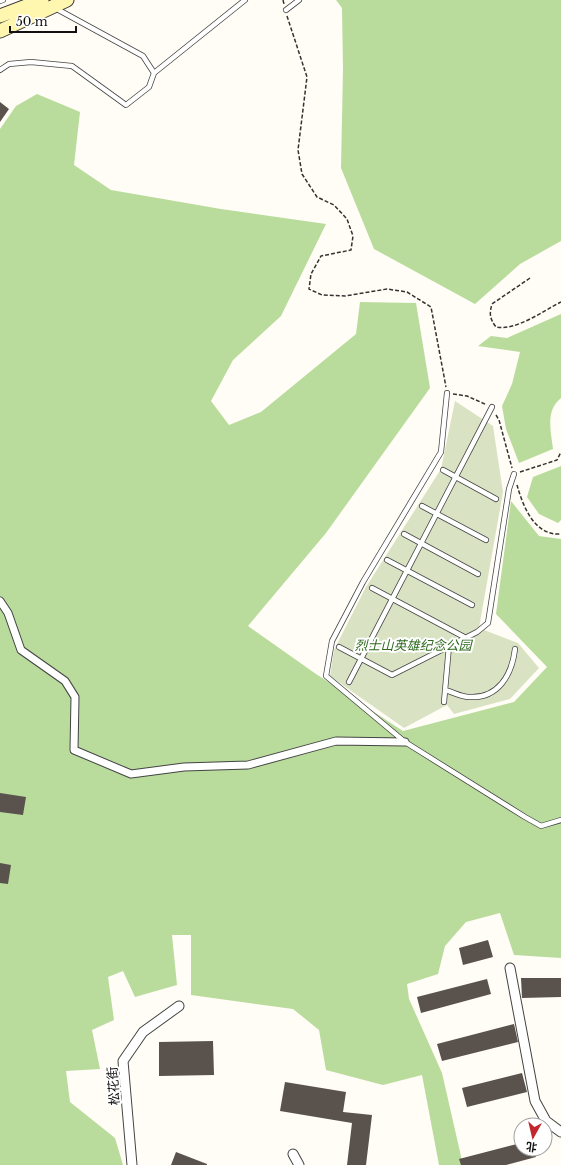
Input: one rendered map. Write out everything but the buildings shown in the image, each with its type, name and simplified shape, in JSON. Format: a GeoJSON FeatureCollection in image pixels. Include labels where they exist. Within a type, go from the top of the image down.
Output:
{"type":"FeatureCollection","features":[{"type":"Feature","properties":{"kind":"main road"},"geometry":{"type":"LineString","coordinates":[[0,16],[42,0]]}},
{"type":"Feature","properties":{"kind":"main road"},"geometry":{"type":"LineString","coordinates":[[0,31],[67,0]]}},
{"type":"Feature","properties":{"kind":"street"},"geometry":{"type":"LineString","coordinates":[[0,601],[8,613],[21,650],[65,681],[75,697],[74,750],[131,774],[184,767],[248,765],[336,741],[405,742]]}},
{"type":"Feature","properties":{"kind":"street"},"geometry":{"type":"LineString","coordinates":[[510,968],[535,1102],[546,1121],[561,1132]]}},
{"type":"Feature","properties":{"kind":"street","name":"松花街"},"geometry":{"type":"LineString","coordinates":[[132,1165],[123,1061],[143,1032],[179,1006]]}},
{"type":"Feature","properties":{"kind":"street"},"geometry":{"type":"LineString","coordinates":[[293,1154],[299,1165]]}},
{"type":"Feature","properties":{"kind":"lane"},"geometry":{"type":"LineString","coordinates":[[0,70],[9,64],[30,62],[72,66],[126,105],[149,87],[154,73],[245,0]]}},
{"type":"Feature","properties":{"kind":"lane"},"geometry":{"type":"LineString","coordinates":[[286,10],[299,0]]}},
{"type":"Feature","properties":{"kind":"lane"},"geometry":{"type":"LineString","coordinates":[[54,7],[143,56],[154,73]]}},
{"type":"Feature","properties":{"kind":"lane"},"geometry":{"type":"LineString","coordinates":[[447,393],[441,452],[363,582],[332,641],[326,676],[405,742],[525,817],[541,826],[561,820]]}},
{"type":"Feature","properties":{"kind":"lane"},"geometry":{"type":"LineString","coordinates":[[349,682],[492,407]]}},
{"type":"Feature","properties":{"kind":"lane"},"geometry":{"type":"LineString","coordinates":[[443,470],[496,499]]}},
{"type":"Feature","properties":{"kind":"lane"},"geometry":{"type":"LineString","coordinates":[[339,647],[392,675],[466,638],[477,632],[488,623],[509,489],[514,474]]}},
{"type":"Feature","properties":{"kind":"lane"},"geometry":{"type":"LineString","coordinates":[[422,506],[486,540]]}},
{"type":"Feature","properties":{"kind":"lane"},"geometry":{"type":"LineString","coordinates":[[404,534],[478,574]]}},
{"type":"Feature","properties":{"kind":"lane"},"geometry":{"type":"LineString","coordinates":[[386,560],[472,605]]}},
{"type":"Feature","properties":{"kind":"lane"},"geometry":{"type":"LineString","coordinates":[[372,588],[466,638]]}},
{"type":"Feature","properties":{"kind":"lane"},"geometry":{"type":"LineString","coordinates":[[444,702],[449,646]]}},
{"type":"Feature","properties":{"kind":"lane"},"geometry":{"type":"LineString","coordinates":[[445,690],[469,697],[484,695],[495,691],[510,671],[514,661],[515,649]]}},
{"type":"Feature","properties":{"kind":"path"},"geometry":{"type":"LineString","coordinates":[[283,0],[307,77],[298,150],[302,174],[317,198],[334,205],[347,219],[353,236],[351,250],[321,256],[311,274],[309,289],[322,295],[344,296],[387,289],[407,292],[431,307],[447,393],[467,396],[492,407],[499,420],[522,503],[533,522],[545,532],[561,534]]}},
{"type":"Feature","properties":{"kind":"path"},"geometry":{"type":"LineString","coordinates":[[530,278],[492,304],[489,313],[491,320],[496,327],[504,329],[514,326],[561,302]]}},
{"type":"Feature","properties":{"kind":"path"},"geometry":{"type":"LineString","coordinates":[[514,474],[557,460],[561,452]]}},
{"type":"Feature","properties":{"kind":"green space"},"geometry":{"type":"Polygon","coordinates":[[[336,0],[561,0],[561,241],[520,264],[475,304],[374,249],[341,168],[343,69],[342,8],[336,0]]]}},
{"type":"Feature","properties":{"kind":"green space"},"geometry":{"type":"Polygon","coordinates":[[[37,94],[80,112],[74,165],[111,190],[221,209],[326,224],[281,316],[233,360],[211,401],[229,425],[261,412],[356,334],[360,302],[416,303],[430,388],[326,533],[248,626],[316,674],[403,731],[514,702],[547,667],[496,614],[511,501],[539,536],[561,539],[561,958],[514,955],[500,913],[466,922],[445,946],[438,974],[407,984],[409,999],[442,1073],[463,1165],[439,1165],[422,1075],[383,1085],[326,1070],[319,1030],[293,1009],[191,995],[191,935],[172,935],[177,985],[135,997],[123,971],[108,977],[114,1020],[92,1030],[100,1069],[66,1071],[70,1102],[115,1138],[123,1165],[0,1165],[0,129],[16,106],[37,94]]]}},
{"type":"Feature","properties":{"kind":"green space"},"geometry":{"type":"Polygon","coordinates":[[[561,314],[561,398],[556,403],[551,415],[550,428],[553,449],[519,463],[506,429],[502,406],[512,384],[520,352],[478,346],[491,336],[507,338],[561,314]]]}},
{"type":"Feature","properties":{"kind":"green space","name":"烈士山英雄纪念公园"},"geometry":{"type":"Polygon","coordinates":[[[455,401],[493,426],[503,492],[479,628],[518,643],[539,668],[510,699],[454,714],[447,705],[404,728],[330,676],[334,650],[366,587],[441,469],[455,401]]]}},
{"type":"Feature","properties":{"kind":"green space"},"geometry":{"type":"Polygon","coordinates":[[[561,466],[561,520],[558,523],[539,514],[527,497],[533,477],[561,466]]]}}]}
